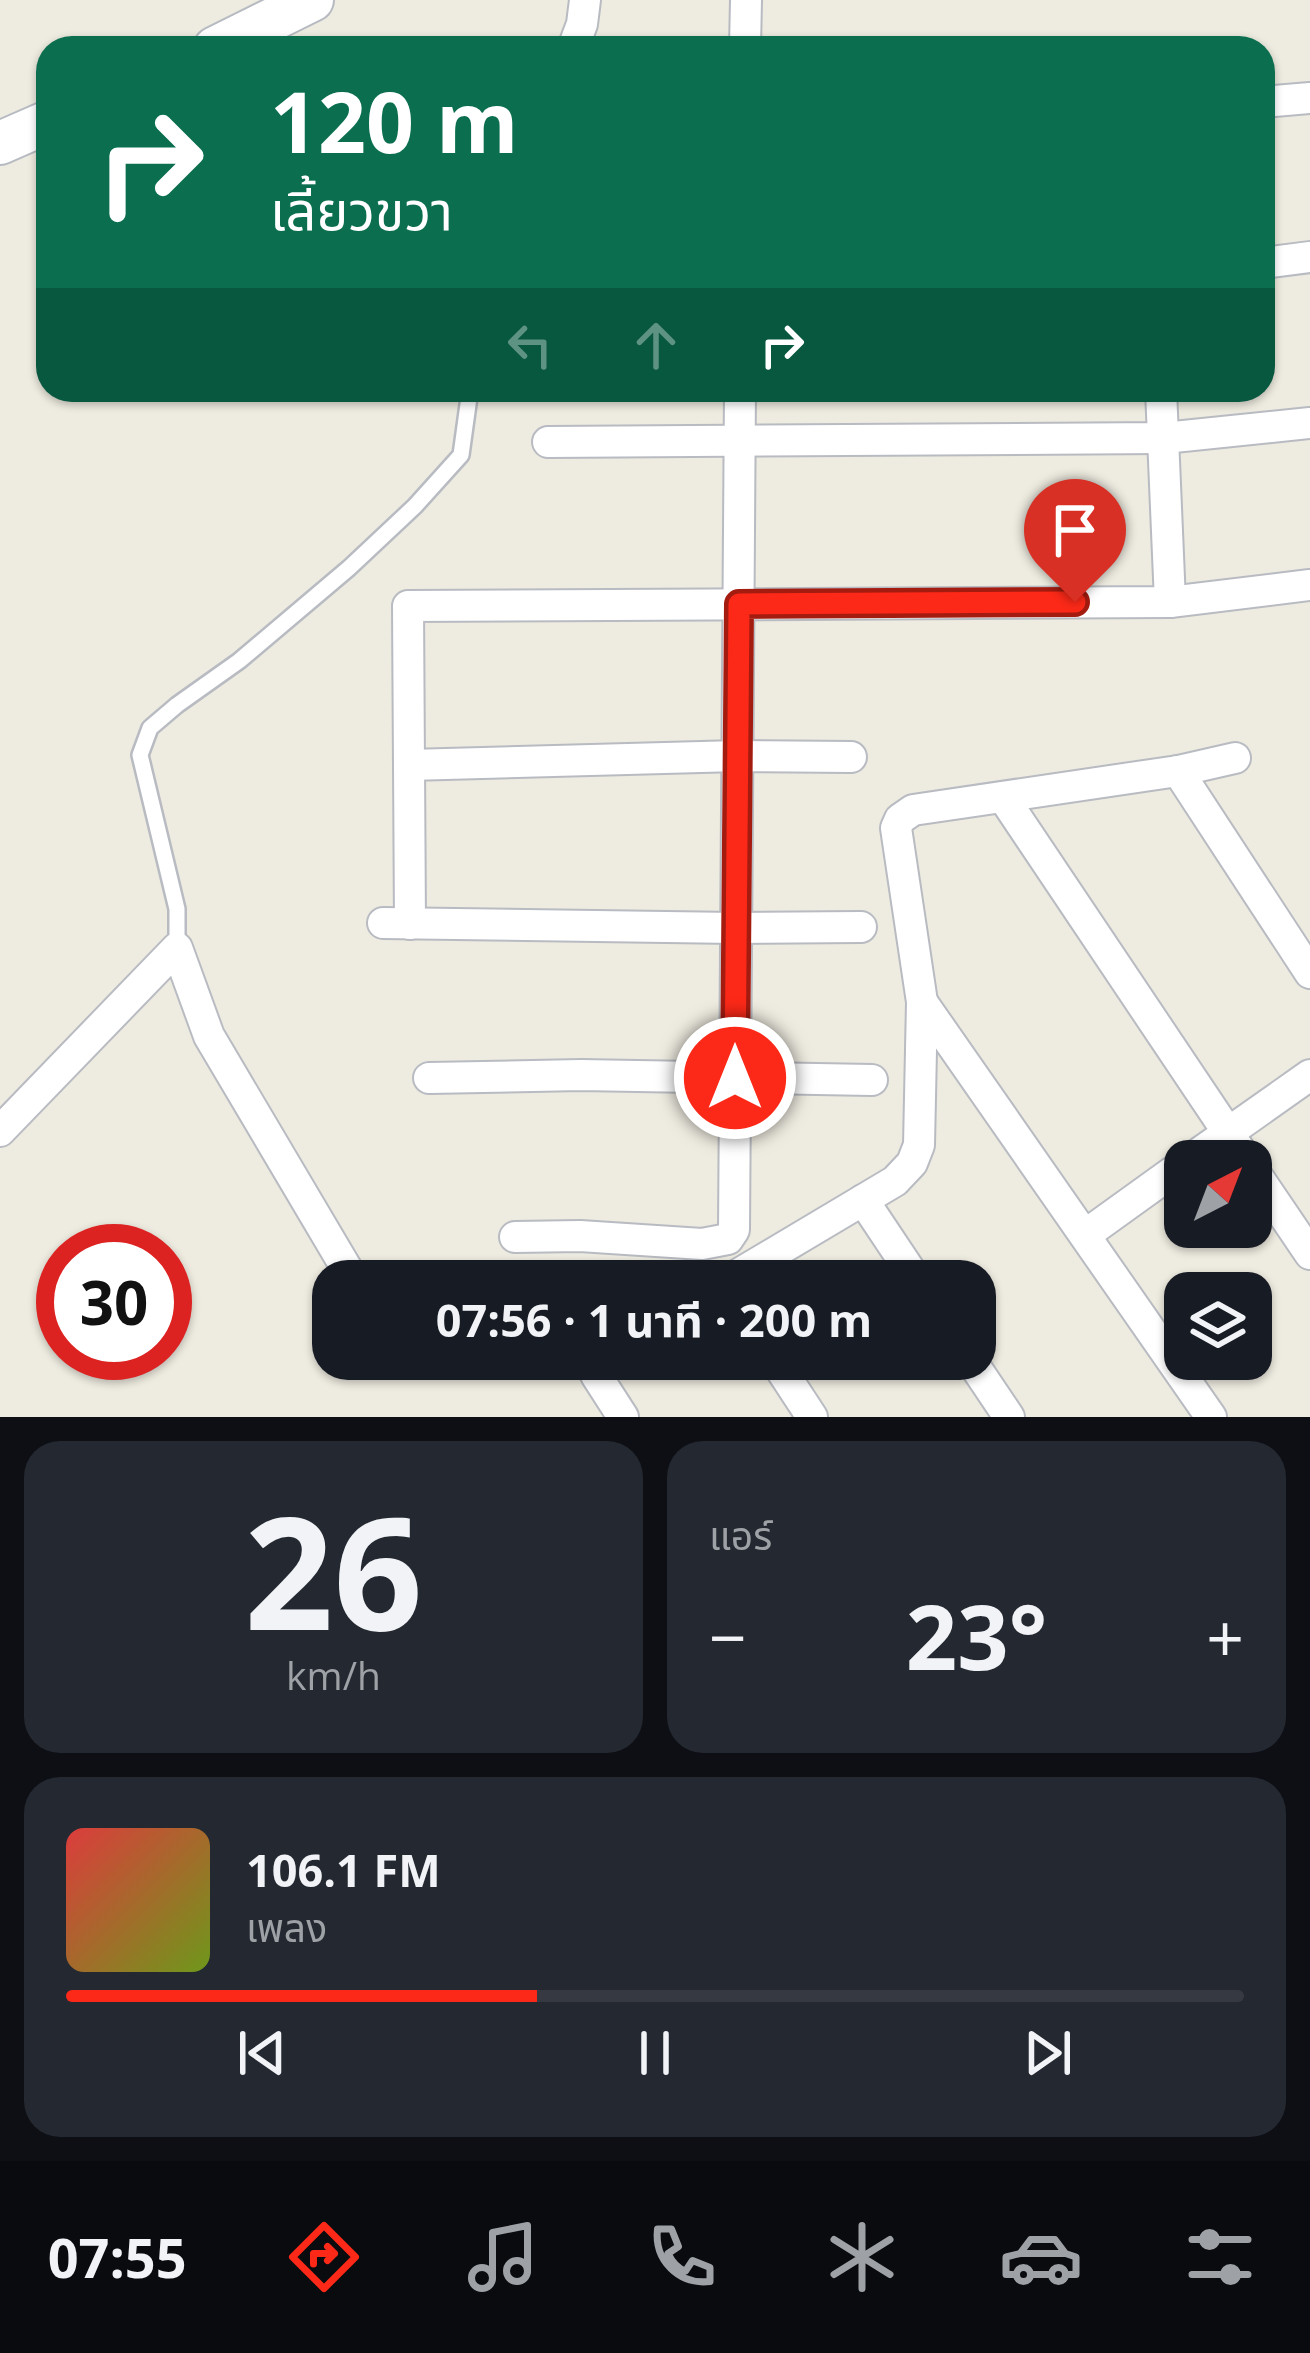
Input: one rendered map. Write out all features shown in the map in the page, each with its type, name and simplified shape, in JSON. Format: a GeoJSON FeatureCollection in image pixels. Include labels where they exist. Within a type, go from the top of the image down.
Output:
{"type":"FeatureCollection","features":[{"type":"Feature","properties":{"kind":"street"},"geometry":{"type":"LineString","coordinates":[[239,36],[312,0]]}},
{"type":"Feature","properties":{"kind":"street"},"geometry":{"type":"LineString","coordinates":[[578,36],[585,0]]}},
{"type":"Feature","properties":{"kind":"street"},"geometry":{"type":"LineString","coordinates":[[745,36],[746,0]]}},
{"type":"Feature","properties":{"kind":"street"},"geometry":{"type":"LineString","coordinates":[[1275,101],[1310,98]]}},
{"type":"Feature","properties":{"kind":"street"},"geometry":{"type":"LineString","coordinates":[[0,143],[36,127]]}},
{"type":"Feature","properties":{"kind":"street"},"geometry":{"type":"LineString","coordinates":[[1275,261],[1310,257]]}},
{"type":"Feature","properties":{"kind":"street"},"geometry":{"type":"LineString","coordinates":[[515,1238],[702,1244],[728,1239],[734,1230],[740,402]]}},
{"type":"Feature","properties":{"kind":"street"},"geometry":{"type":"LineString","coordinates":[[1162,402],[1170,602]]}},
{"type":"Feature","properties":{"kind":"street"},"geometry":{"type":"LineString","coordinates":[[548,442],[1164,438],[1310,423]]}},
{"type":"Feature","properties":{"kind":"street"},"geometry":{"type":"LineString","coordinates":[[861,927],[397,924],[409,765],[408,605],[1170,602],[1310,585]]}},
{"type":"Feature","properties":{"kind":"street"},"geometry":{"type":"LineString","coordinates":[[409,765],[851,757]]}},
{"type":"Feature","properties":{"kind":"street"},"geometry":{"type":"LineString","coordinates":[[762,1260],[895,1181],[912,1163],[919,1145],[922,1002],[896,828],[900,819],[913,810],[1178,771],[1235,758]]}},
{"type":"Feature","properties":{"kind":"street"},"geometry":{"type":"LineString","coordinates":[[1178,771],[1310,973]]}},
{"type":"Feature","properties":{"kind":"street"},"geometry":{"type":"LineString","coordinates":[[1003,797],[1233,1140]]}},
{"type":"Feature","properties":{"kind":"street"},"geometry":{"type":"LineString","coordinates":[[0,1131],[177,948],[209,1036],[342,1260]]}},
{"type":"Feature","properties":{"kind":"street"},"geometry":{"type":"LineString","coordinates":[[922,1002],[1211,1417]]}},
{"type":"Feature","properties":{"kind":"street"},"geometry":{"type":"LineString","coordinates":[[429,1078],[580,1075],[872,1080]]}},
{"type":"Feature","properties":{"kind":"street"},"geometry":{"type":"LineString","coordinates":[[1217,1140],[1310,1075]]}},
{"type":"Feature","properties":{"kind":"street"},"geometry":{"type":"LineString","coordinates":[[1085,1235],[1164,1178]]}},
{"type":"Feature","properties":{"kind":"street"},"geometry":{"type":"LineString","coordinates":[[1272,1198],[1310,1254]]}},
{"type":"Feature","properties":{"kind":"street"},"geometry":{"type":"LineString","coordinates":[[862,1200],[903,1260]]}},
{"type":"Feature","properties":{"kind":"street"},"geometry":{"type":"LineString","coordinates":[[599,1380],[622,1417]]}},
{"type":"Feature","properties":{"kind":"street"},"geometry":{"type":"LineString","coordinates":[[787,1380],[812,1417]]}},
{"type":"Feature","properties":{"kind":"street"},"geometry":{"type":"LineString","coordinates":[[984,1380],[1009,1417]]}},
{"type":"Feature","properties":{"kind":"lane"},"geometry":{"type":"LineString","coordinates":[[177,948],[177,909],[140,755],[150,728],[239,661],[415,506],[461,455],[468,402]]}},
{"type":"Feature","properties":{"kind":"route"},"geometry":{"type":"LineString","coordinates":[[735,1078],[739,604],[1075,602]]}}]}
